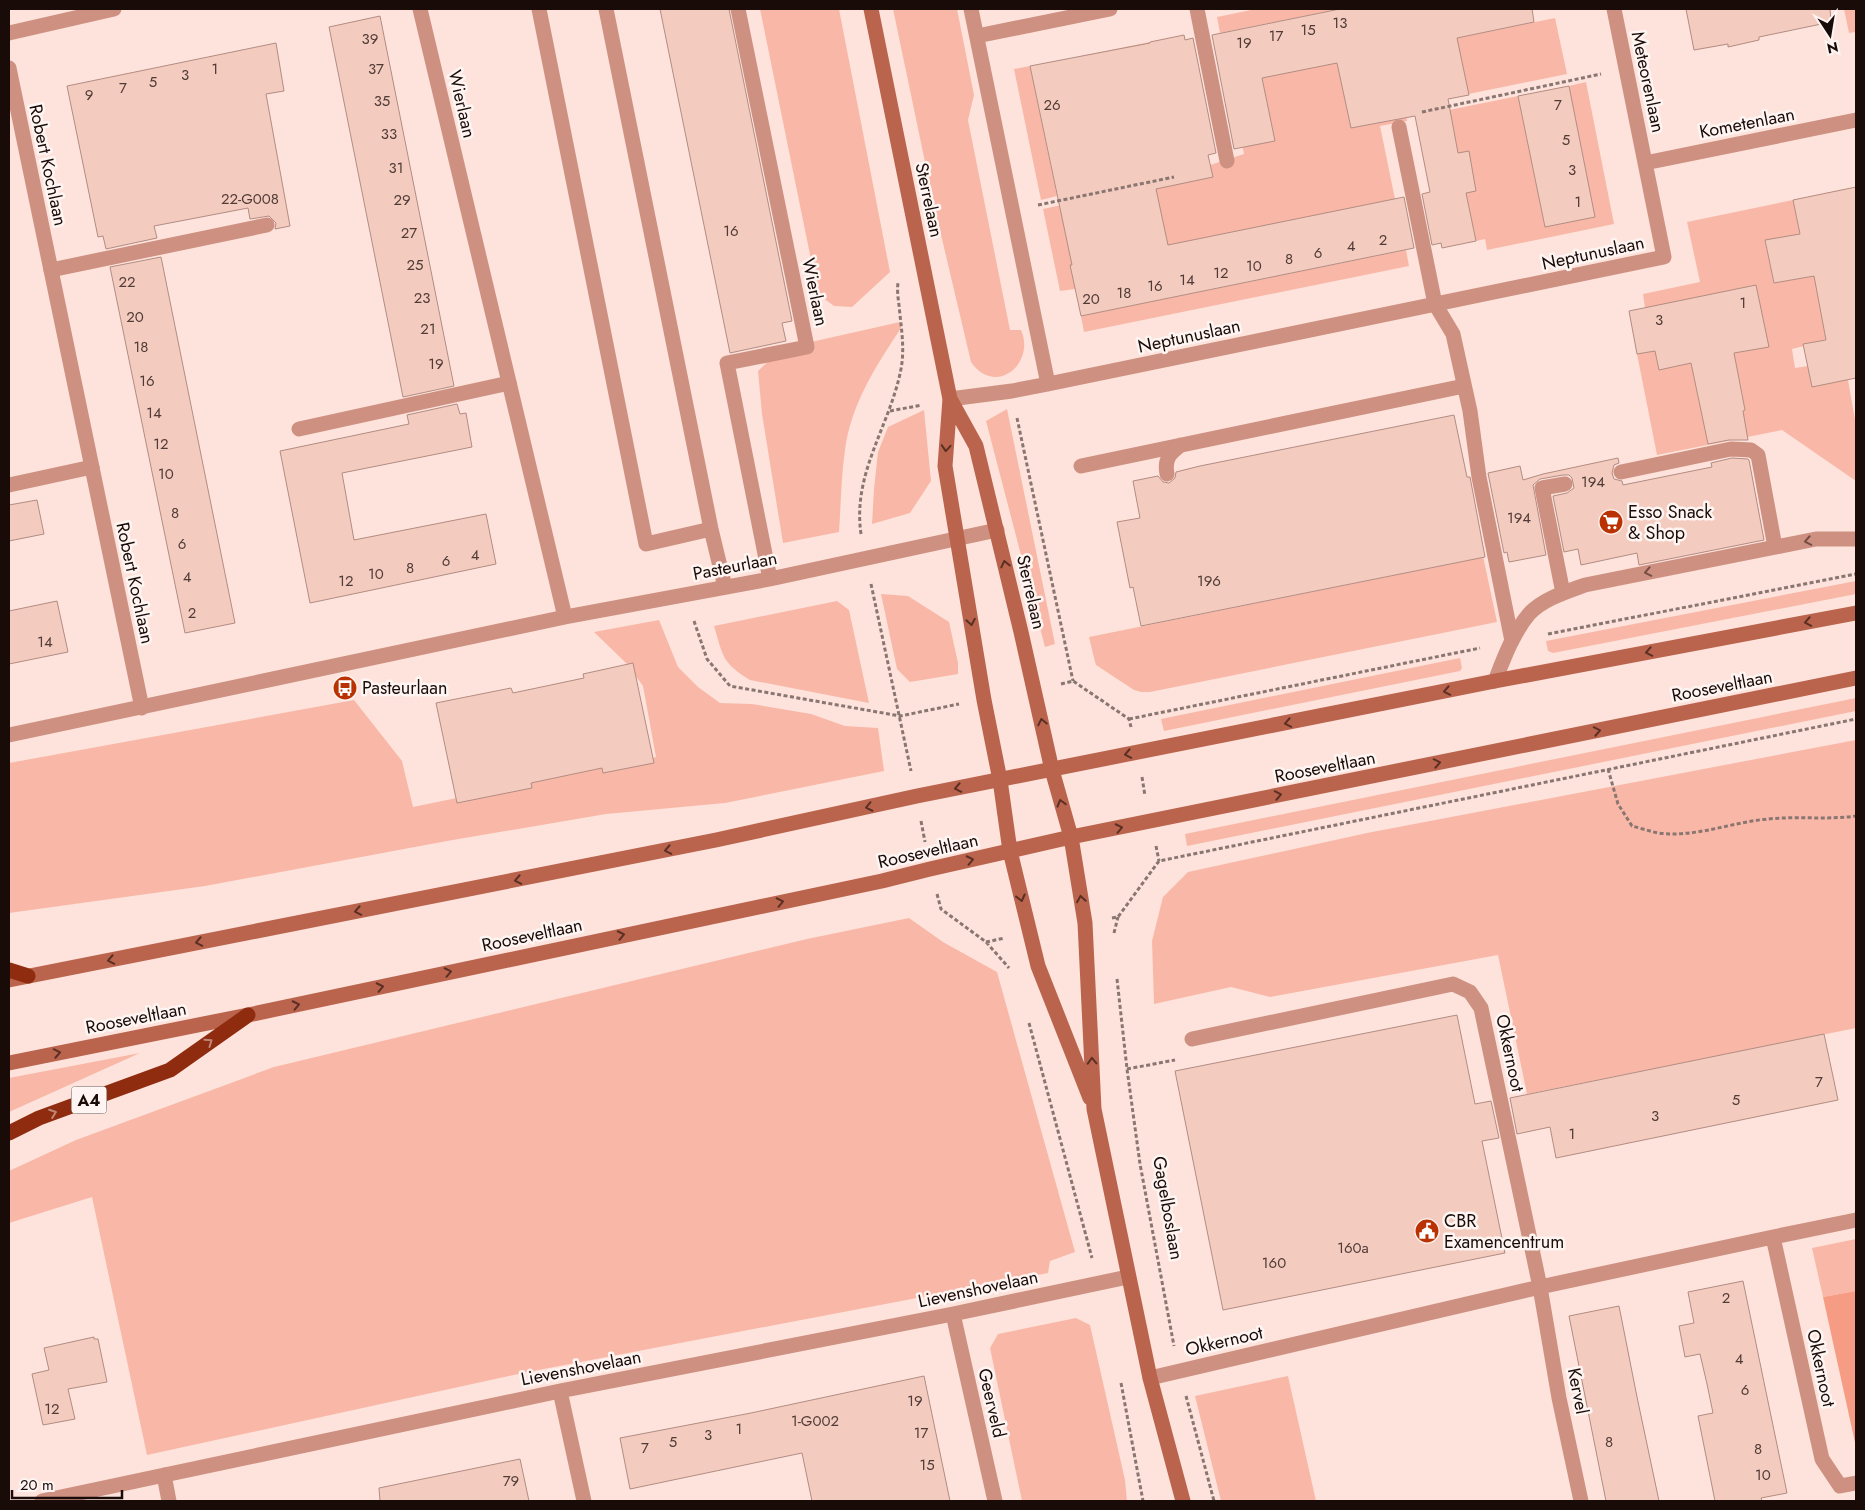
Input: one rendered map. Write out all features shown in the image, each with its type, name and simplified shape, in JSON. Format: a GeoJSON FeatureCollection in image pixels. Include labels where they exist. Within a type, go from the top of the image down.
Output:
{"type":"FeatureCollection","features":[{"type":"Feature","properties":{"kind":"highway"},"geometry":{"type":"LineString","coordinates":[[9,970],[28,976]]}},
{"type":"Feature","properties":{"kind":"highway","name":"A4"},"geometry":{"type":"LineString","coordinates":[[9,1133],[39,1118],[170,1070],[248,1015]]}},
{"type":"Feature","properties":{"kind":"main road","name":"Sterrelaan"},"geometry":{"type":"LineString","coordinates":[[871,9],[950,399],[945,466],[984,700],[1000,780]]}},
{"type":"Feature","properties":{"kind":"main road","name":"Sterrelaan"},"geometry":{"type":"LineString","coordinates":[[950,399],[976,446],[1052,770]]}},
{"type":"Feature","properties":{"kind":"main road"},"geometry":{"type":"LineString","coordinates":[[9,980],[716,840],[917,796],[1495,681],[1856,613]]}},
{"type":"Feature","properties":{"kind":"main road","name":"Rooseveltlaan"},"geometry":{"type":"LineString","coordinates":[[9,1063],[248,1015],[882,881],[930,868],[1071,837],[1856,678]]}},
{"type":"Feature","properties":{"kind":"main road"},"geometry":{"type":"LineString","coordinates":[[1052,770],[1071,837],[1085,923],[1094,1109],[1150,1378],[1183,1501]]}},
{"type":"Feature","properties":{"kind":"main road"},"geometry":{"type":"LineString","coordinates":[[1000,780],[1010,851],[1038,966],[1094,1109]]}},
{"type":"Feature","properties":{"kind":"street"},"geometry":{"type":"LineString","coordinates":[[9,33],[114,9]]}},
{"type":"Feature","properties":{"kind":"street","name":"Wierlaan"},"geometry":{"type":"LineString","coordinates":[[420,9],[565,617]]}},
{"type":"Feature","properties":{"kind":"street"},"geometry":{"type":"LineString","coordinates":[[539,9],[646,544],[711,529]]}},
{"type":"Feature","properties":{"kind":"street"},"geometry":{"type":"LineString","coordinates":[[606,9],[711,529],[725,587]]}},
{"type":"Feature","properties":{"kind":"street","name":"Wierlaan"},"geometry":{"type":"LineString","coordinates":[[738,9],[807,347],[727,363],[770,579]]}},
{"type":"Feature","properties":{"kind":"street"},"geometry":{"type":"LineString","coordinates":[[971,9],[1048,384]]}},
{"type":"Feature","properties":{"kind":"street"},"geometry":{"type":"LineString","coordinates":[[977,36],[1110,9]]}},
{"type":"Feature","properties":{"kind":"street"},"geometry":{"type":"LineString","coordinates":[[1198,9],[1227,161]]}},
{"type":"Feature","properties":{"kind":"street","name":"Meteorenlaan"},"geometry":{"type":"LineString","coordinates":[[1614,9],[1645,163]]}},
{"type":"Feature","properties":{"kind":"street","name":"Robert Kochlaan"},"geometry":{"type":"LineString","coordinates":[[9,68],[142,708]]}},
{"type":"Feature","properties":{"kind":"street","name":"Kometenlaan"},"geometry":{"type":"LineString","coordinates":[[1645,163],[1856,120]]}},
{"type":"Feature","properties":{"kind":"street"},"geometry":{"type":"LineString","coordinates":[[1399,127],[1435,304],[1453,334],[1470,411],[1479,477],[1512,641]]}},
{"type":"Feature","properties":{"kind":"street","name":"Neptunuslaan"},"geometry":{"type":"LineString","coordinates":[[950,399],[1048,384],[1664,257],[1645,163]]}},
{"type":"Feature","properties":{"kind":"street"},"geometry":{"type":"LineString","coordinates":[[51,270],[267,225]]}},
{"type":"Feature","properties":{"kind":"street"},"geometry":{"type":"LineString","coordinates":[[299,429],[509,383]]}},
{"type":"Feature","properties":{"kind":"street"},"geometry":{"type":"LineString","coordinates":[[1081,466],[1464,386]]}},
{"type":"Feature","properties":{"kind":"street"},"geometry":{"type":"LineString","coordinates":[[1167,474],[1167,460],[1171,452],[1181,445]]}},
{"type":"Feature","properties":{"kind":"street"},"geometry":{"type":"LineString","coordinates":[[1620,472],[1731,450],[1750,450],[1758,455],[1776,547]]}},
{"type":"Feature","properties":{"kind":"street"},"geometry":{"type":"LineString","coordinates":[[9,485],[92,466]]}},
{"type":"Feature","properties":{"kind":"street"},"geometry":{"type":"LineString","coordinates":[[1564,593],[1542,488],[1565,484]]}},
{"type":"Feature","properties":{"kind":"street","name":"Pasteurlaan"},"geometry":{"type":"LineString","coordinates":[[9,735],[565,617],[770,579],[997,530]]}},
{"type":"Feature","properties":{"kind":"street"},"geometry":{"type":"LineString","coordinates":[[1495,681],[1512,641],[1530,614],[1554,597],[1584,585],[1816,539],[1856,539]]}},
{"type":"Feature","properties":{"kind":"street","name":"Okkernoot"},"geometry":{"type":"LineString","coordinates":[[1192,1039],[1453,984],[1470,992],[1481,1008],[1540,1287]]}},
{"type":"Feature","properties":{"kind":"street","name":"Okkernoot"},"geometry":{"type":"LineString","coordinates":[[1150,1378],[1540,1287],[1772,1236],[1856,1220]]}},
{"type":"Feature","properties":{"kind":"street","name":"Okkernoot"},"geometry":{"type":"LineString","coordinates":[[1772,1236],[1822,1459],[1840,1486],[1856,1483]]}},
{"type":"Feature","properties":{"kind":"street","name":"Lievenshovelaan"},"geometry":{"type":"LineString","coordinates":[[42,1501],[560,1391],[953,1314],[1128,1276]]}},
{"type":"Feature","properties":{"kind":"street","name":"Kervel"},"geometry":{"type":"LineString","coordinates":[[1540,1287],[1559,1398],[1581,1501]]}},
{"type":"Feature","properties":{"kind":"street","name":"Geerveld"},"geometry":{"type":"LineString","coordinates":[[953,1314],[995,1501]]}},
{"type":"Feature","properties":{"kind":"street"},"geometry":{"type":"LineString","coordinates":[[560,1391],[584,1501]]}},
{"type":"Feature","properties":{"kind":"street"},"geometry":{"type":"LineString","coordinates":[[164,1475],[169,1501]]}},
{"type":"Feature","properties":{"kind":"path"},"geometry":{"type":"LineString","coordinates":[[1399,127],[1412,125],[1410,114],[1626,69]]}},
{"type":"Feature","properties":{"kind":"path"},"geometry":{"type":"LineString","coordinates":[[1012,210],[1174,177]]}},
{"type":"Feature","properties":{"kind":"path"},"geometry":{"type":"LineString","coordinates":[[900,276],[897,284],[904,350],[901,370],[890,411],[875,442],[862,493],[858,518],[917,796],[930,868],[941,909],[986,942],[1015,974]]}},
{"type":"Feature","properties":{"kind":"path"},"geometry":{"type":"LineString","coordinates":[[1012,391],[1073,681]]}},
{"type":"Feature","properties":{"kind":"path"},"geometry":{"type":"LineString","coordinates":[[890,411],[950,399]]}},
{"type":"Feature","properties":{"kind":"path"},"geometry":{"type":"LineString","coordinates":[[685,594],[707,659],[730,686],[900,716]]}},
{"type":"Feature","properties":{"kind":"path"},"geometry":{"type":"LineString","coordinates":[[1113,936],[1118,917],[1159,861],[1856,719]]}},
{"type":"Feature","properties":{"kind":"path"},"geometry":{"type":"LineString","coordinates":[[1608,769],[1618,804],[1632,826],[1658,833],[1687,833],[1762,819],[1796,816],[1835,819],[1856,816]]}},
{"type":"Feature","properties":{"kind":"path"},"geometry":{"type":"LineString","coordinates":[[1085,923],[1118,917]]}},
{"type":"Feature","properties":{"kind":"path"},"geometry":{"type":"LineString","coordinates":[[986,942],[1030,935]]}},
{"type":"Feature","properties":{"kind":"path","name":"Gagelboslaan"},"geometry":{"type":"LineString","coordinates":[[1116,973],[1140,1164],[1179,1371],[1214,1501]]}},
{"type":"Feature","properties":{"kind":"path"},"geometry":{"type":"LineString","coordinates":[[1028,1019],[1099,1283]]}},
{"type":"Feature","properties":{"kind":"path"},"geometry":{"type":"LineString","coordinates":[[1127,1069],[1178,1059],[1192,1039]]}},
{"type":"Feature","properties":{"kind":"path"},"geometry":{"type":"LineString","coordinates":[[1120,1375],[1143,1501]]}},
{"type":"Feature","properties":{"kind":"shaded area"},"geometry":{"type":"Polygon","coordinates":[[[760,9],[839,9],[890,272],[852,307],[834,306],[818,294],[760,9]]]}},
{"type":"Feature","properties":{"kind":"shaded area"},"geometry":{"type":"Polygon","coordinates":[[[893,9],[957,9],[974,95],[968,120],[1010,330],[1021,330],[1024,343],[1023,354],[1018,364],[1011,372],[1001,376],[991,377],[981,372],[971,362],[934,205],[893,9]]]}},
{"type":"Feature","properties":{"kind":"shaded area"},"geometry":{"type":"Polygon","coordinates":[[[1256,9],[1339,9],[1220,33],[1217,17],[1256,9]]]}},
{"type":"Feature","properties":{"kind":"shaded area"},"geometry":{"type":"Polygon","coordinates":[[[1844,9],[1856,9],[1856,32],[1849,33],[1844,9]]]}},
{"type":"Feature","properties":{"kind":"shaded area"},"geometry":{"type":"Polygon","coordinates":[[[1555,18],[1567,74],[1405,107],[1407,121],[1380,126],[1395,199],[1075,289],[1060,291],[1043,209],[1178,180],[1107,186],[1081,56],[1150,42],[1177,172],[1210,165],[1244,154],[1230,84],[1555,18]]]}},
{"type":"Feature","properties":{"kind":"shaded area"},"geometry":{"type":"Polygon","coordinates":[[[1030,66],[1057,196],[1041,200],[1014,69],[1030,66]]]}},
{"type":"Feature","properties":{"kind":"shaded area"},"geometry":{"type":"Polygon","coordinates":[[[1586,82],[1614,224],[1487,250],[1485,239],[1476,241],[1449,110],[1518,96],[1545,227],[1595,217],[1569,86],[1586,82]]]}},
{"type":"Feature","properties":{"kind":"shaded area"},"geometry":{"type":"Polygon","coordinates":[[[1793,200],[1800,234],[1765,241],[1774,283],[1814,276],[1843,336],[1804,344],[1804,346],[1792,349],[1795,368],[1808,366],[1848,380],[1856,425],[1856,481],[1782,430],[1657,455],[1637,354],[1655,351],[1659,370],[1691,363],[1703,418],[1745,410],[1734,353],[1768,347],[1677,302],[1645,308],[1643,294],[1700,282],[1687,222],[1793,200]]]}},
{"type":"Feature","properties":{"kind":"shaded area"},"geometry":{"type":"Polygon","coordinates":[[[1406,250],[1409,266],[1084,332],[1081,316],[1406,250]]]}},
{"type":"Feature","properties":{"kind":"shaded area"},"geometry":{"type":"Polygon","coordinates":[[[900,322],[901,328],[866,386],[848,433],[842,481],[839,532],[783,543],[762,414],[758,371],[776,354],[802,344],[900,322]]]}},
{"type":"Feature","properties":{"kind":"shaded area"},"geometry":{"type":"Polygon","coordinates":[[[1007,409],[1055,644],[1045,647],[986,421],[1007,409]]]}},
{"type":"Feature","properties":{"kind":"shaded area"},"geometry":{"type":"Polygon","coordinates":[[[924,410],[931,481],[910,513],[872,524],[878,452],[888,427],[924,410]]]}},
{"type":"Feature","properties":{"kind":"shaded area"},"geometry":{"type":"Polygon","coordinates":[[[1483,556],[1497,622],[1150,692],[1134,690],[1096,665],[1089,637],[1465,561],[1483,556]]]}},
{"type":"Feature","properties":{"kind":"shaded area"},"geometry":{"type":"Polygon","coordinates":[[[1856,581],[1856,594],[1553,653],[1548,651],[1546,641],[1856,581]]]}},
{"type":"Feature","properties":{"kind":"shaded area"},"geometry":{"type":"Polygon","coordinates":[[[881,594],[908,596],[949,622],[958,663],[958,674],[910,682],[897,669],[881,594]]]}},
{"type":"Feature","properties":{"kind":"shaded area"},"geometry":{"type":"Polygon","coordinates":[[[837,601],[849,610],[869,703],[750,680],[734,669],[722,652],[714,626],[837,601]]]}},
{"type":"Feature","properties":{"kind":"shaded area"},"geometry":{"type":"Polygon","coordinates":[[[659,620],[678,667],[698,687],[720,703],[752,704],[811,714],[845,726],[878,728],[884,771],[725,803],[606,814],[447,841],[205,886],[9,913],[9,763],[354,700],[402,761],[413,807],[656,757],[643,686],[627,664],[594,632],[659,620]]]}},
{"type":"Feature","properties":{"kind":"shaded area"},"geometry":{"type":"Polygon","coordinates":[[[1460,658],[1462,668],[1460,671],[1164,731],[1161,719],[1460,658]]]}},
{"type":"Feature","properties":{"kind":"shaded area"},"geometry":{"type":"Polygon","coordinates":[[[1856,698],[1856,711],[1187,846],[1185,834],[1856,698]]]}},
{"type":"Feature","properties":{"kind":"shaded area"},"geometry":{"type":"Polygon","coordinates":[[[1856,740],[1856,1028],[1527,1094],[1498,955],[1270,997],[1231,987],[1154,1004],[1152,941],[1163,897],[1188,872],[1367,833],[1856,740]]]}},
{"type":"Feature","properties":{"kind":"shaded area"},"geometry":{"type":"Polygon","coordinates":[[[909,918],[943,942],[997,972],[1075,1252],[1050,1261],[1048,1273],[523,1373],[147,1455],[92,1197],[9,1223],[9,1171],[76,1140],[274,1067],[807,939],[909,918]]]}},
{"type":"Feature","properties":{"kind":"shaded area"},"geometry":{"type":"Polygon","coordinates":[[[140,1053],[9,1112],[9,1078],[140,1053]]]}},
{"type":"Feature","properties":{"kind":"shaded area"},"geometry":{"type":"Polygon","coordinates":[[[1856,1239],[1856,1291],[1823,1297],[1812,1248],[1856,1239]]]}},
{"type":"Feature","properties":{"kind":"shaded area"},"geometry":{"type":"Polygon","coordinates":[[[1856,1291],[1856,1447],[1823,1297],[1856,1291]]]}},
{"type":"Feature","properties":{"kind":"shaded area"},"geometry":{"type":"Polygon","coordinates":[[[1076,1318],[1090,1325],[1125,1480],[1127,1501],[1022,1501],[990,1348],[998,1334],[1076,1318]]]}},
{"type":"Feature","properties":{"kind":"shaded area"},"geometry":{"type":"Polygon","coordinates":[[[1288,1376],[1316,1501],[1221,1501],[1195,1396],[1288,1376]]]}},
{"type":"Feature","properties":{"kind":"building"},"geometry":{"type":"Polygon","coordinates":[[[660,9],[729,9],[792,321],[782,323],[786,341],[730,353],[660,9]]]}},
{"type":"Feature","properties":{"kind":"building"},"geometry":{"type":"Polygon","coordinates":[[[1340,9],[1532,9],[1534,22],[1457,38],[1469,95],[1448,99],[1458,153],[1469,151],[1476,191],[1466,193],[1476,241],[1442,248],[1441,243],[1432,245],[1422,194],[1430,192],[1415,116],[1351,128],[1337,63],[1262,78],[1275,141],[1234,149],[1212,35],[1340,9]]]}},
{"type":"Feature","properties":{"kind":"building"},"geometry":{"type":"Polygon","coordinates":[[[1686,9],[1830,9],[1831,22],[1759,37],[1759,40],[1728,47],[1728,44],[1694,50],[1686,9]]]}},
{"type":"Feature","properties":{"kind":"building"},"geometry":{"type":"Polygon","coordinates":[[[380,16],[454,386],[403,397],[329,27],[380,16]]]}},
{"type":"Feature","properties":{"kind":"building"},"geometry":{"type":"Polygon","coordinates":[[[1184,35],[1185,40],[1193,38],[1216,153],[1208,155],[1213,177],[1156,189],[1168,245],[1404,197],[1414,248],[1081,316],[1030,66],[1184,35]]]}},
{"type":"Feature","properties":{"kind":"building"},"geometry":{"type":"Polygon","coordinates":[[[276,43],[284,91],[266,94],[290,226],[275,229],[276,223],[269,216],[250,219],[248,208],[154,226],[157,238],[106,249],[103,236],[98,237],[67,86],[276,43]]]}},
{"type":"Feature","properties":{"kind":"building"},"geometry":{"type":"Polygon","coordinates":[[[1569,86],[1595,217],[1545,227],[1518,96],[1569,86]]]}},
{"type":"Feature","properties":{"kind":"building"},"geometry":{"type":"Polygon","coordinates":[[[1856,187],[1856,378],[1812,387],[1803,344],[1826,340],[1814,276],[1774,283],[1765,240],[1800,234],[1793,200],[1856,187]]]}},
{"type":"Feature","properties":{"kind":"building"},"geometry":{"type":"Polygon","coordinates":[[[161,257],[235,623],[185,633],[110,267],[161,257]]]}},
{"type":"Feature","properties":{"kind":"building"},"geometry":{"type":"Polygon","coordinates":[[[1756,285],[1769,347],[1734,353],[1745,410],[1743,411],[1748,440],[1729,440],[1708,444],[1691,363],[1659,370],[1655,351],[1637,354],[1629,311],[1756,285]]]}},
{"type":"Feature","properties":{"kind":"building"},"geometry":{"type":"Polygon","coordinates":[[[457,404],[460,414],[466,413],[472,447],[342,473],[354,540],[486,514],[496,564],[310,603],[280,451],[409,424],[407,415],[457,404]]]}},
{"type":"Feature","properties":{"kind":"building"},"geometry":{"type":"Polygon","coordinates":[[[1454,415],[1467,477],[1470,477],[1485,557],[1141,626],[1133,587],[1130,588],[1117,522],[1140,518],[1133,481],[1158,476],[1163,482],[1169,483],[1175,478],[1176,472],[1200,466],[1454,415]]]}},
{"type":"Feature","properties":{"kind":"building"},"geometry":{"type":"Polygon","coordinates":[[[1618,458],[1619,463],[1614,465],[1612,473],[1614,479],[1622,481],[1623,485],[1712,467],[1711,463],[1732,458],[1748,459],[1764,540],[1639,565],[1637,553],[1581,565],[1578,549],[1564,552],[1553,496],[1567,493],[1574,488],[1572,478],[1569,475],[1563,475],[1540,479],[1533,485],[1546,555],[1509,562],[1507,552],[1504,553],[1488,473],[1520,466],[1523,480],[1618,458]]]}},
{"type":"Feature","properties":{"kind":"building"},"geometry":{"type":"Polygon","coordinates":[[[37,500],[44,534],[9,541],[9,505],[37,500]]]}},
{"type":"Feature","properties":{"kind":"building"},"geometry":{"type":"Polygon","coordinates":[[[57,601],[68,652],[9,664],[9,611],[57,601]]]}},
{"type":"Feature","properties":{"kind":"building"},"geometry":{"type":"Polygon","coordinates":[[[633,663],[654,763],[603,773],[602,768],[531,783],[532,788],[457,803],[436,703],[511,688],[513,693],[584,678],[583,674],[633,663]]]}},
{"type":"Feature","properties":{"kind":"building"},"geometry":{"type":"Polygon","coordinates":[[[1457,1015],[1475,1104],[1491,1101],[1499,1138],[1482,1141],[1505,1253],[1223,1310],[1175,1071],[1457,1015]]]}},
{"type":"Feature","properties":{"kind":"building"},"geometry":{"type":"Polygon","coordinates":[[[1824,1034],[1838,1100],[1556,1158],[1550,1127],[1517,1134],[1510,1098],[1824,1034]]]}},
{"type":"Feature","properties":{"kind":"building"},"geometry":{"type":"Polygon","coordinates":[[[1743,1281],[1787,1493],[1761,1498],[1762,1501],[1715,1501],[1698,1416],[1713,1413],[1700,1354],[1685,1357],[1679,1326],[1694,1323],[1688,1292],[1743,1281]]]}},
{"type":"Feature","properties":{"kind":"building"},"geometry":{"type":"Polygon","coordinates":[[[1619,1306],[1659,1501],[1606,1501],[1569,1316],[1619,1306]]]}},
{"type":"Feature","properties":{"kind":"building"},"geometry":{"type":"Polygon","coordinates":[[[94,1337],[94,1339],[98,1339],[107,1382],[68,1389],[75,1419],[43,1425],[32,1374],[49,1370],[44,1348],[94,1337]]]}},
{"type":"Feature","properties":{"kind":"building"},"geometry":{"type":"Polygon","coordinates":[[[924,1376],[950,1501],[812,1501],[802,1453],[630,1489],[620,1438],[751,1413],[924,1376]]]}},
{"type":"Feature","properties":{"kind":"building"},"geometry":{"type":"Polygon","coordinates":[[[520,1459],[529,1501],[380,1501],[379,1488],[520,1459]]]}},
{"type":"Feature","properties":{"kind":"place","name":"Esso Snack & Shop"},"geometry":{"type":"Point","coordinates":[1611,522]}},
{"type":"Feature","properties":{"kind":"place","name":"Pasteurlaan"},"geometry":{"type":"Point","coordinates":[345,688]}},
{"type":"Feature","properties":{"kind":"place","name":"CBR Examencentrum"},"geometry":{"type":"Point","coordinates":[1427,1231]}}]}
